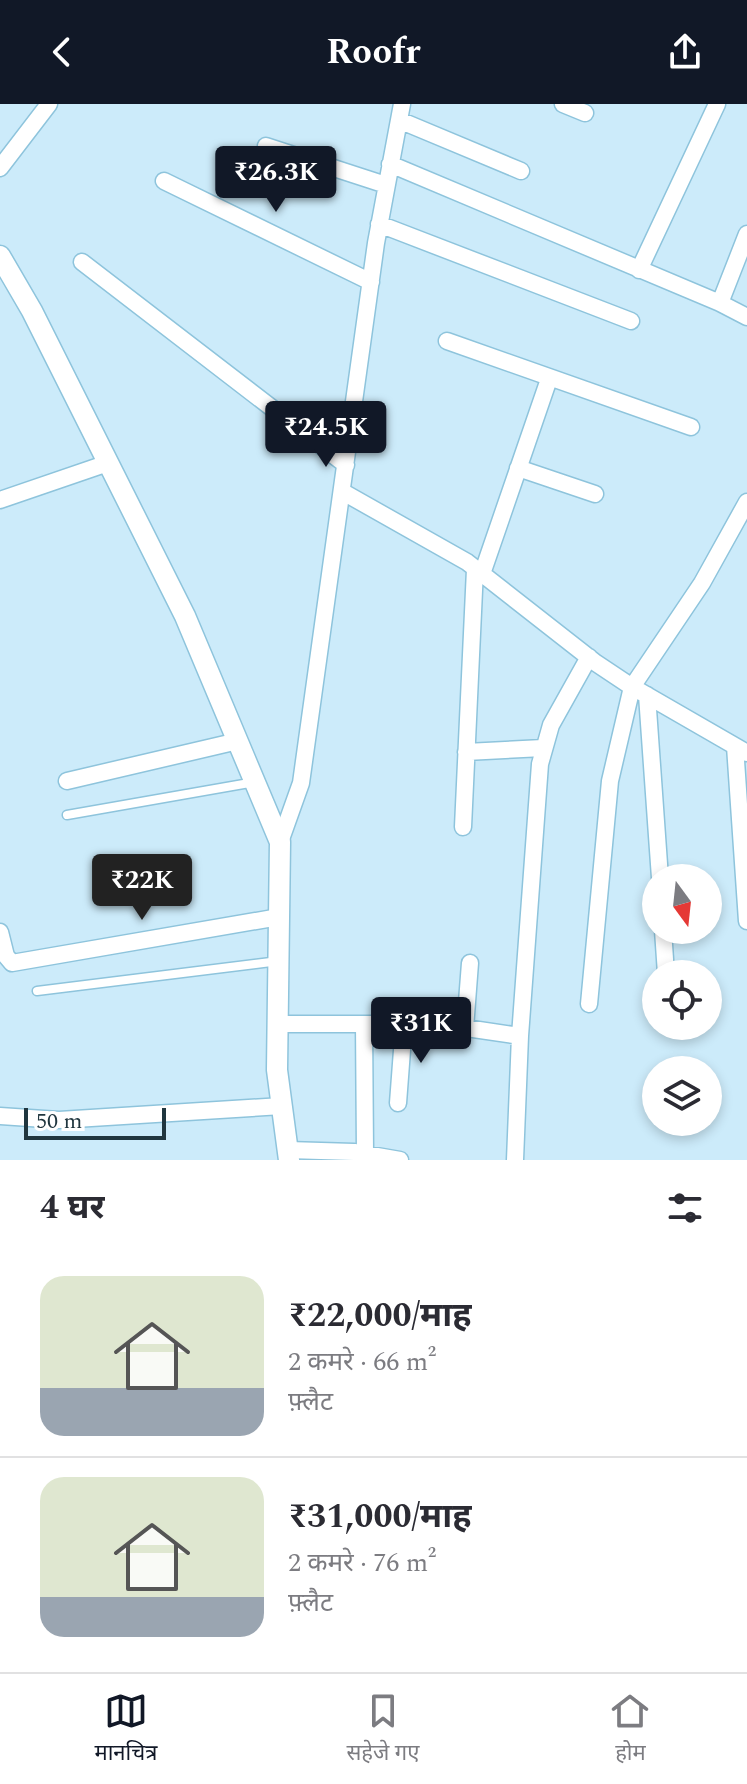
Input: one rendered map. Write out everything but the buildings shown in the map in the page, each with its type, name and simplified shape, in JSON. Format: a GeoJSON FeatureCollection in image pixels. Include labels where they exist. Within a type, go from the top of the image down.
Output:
{"type":"FeatureCollection","features":[{"type":"Feature","properties":{"kind":"street"},"geometry":{"type":"LineString","coordinates":[[0,168],[49,104]]}},
{"type":"Feature","properties":{"kind":"street"},"geometry":{"type":"LineString","coordinates":[[563,104],[585,113]]}},
{"type":"Feature","properties":{"kind":"street"},"geometry":{"type":"LineString","coordinates":[[639,270],[717,104]]}},
{"type":"Feature","properties":{"kind":"street"},"geometry":{"type":"LineString","coordinates":[[400,1160],[365,1153],[289,1155],[277,1070],[280,842],[301,783],[379,224],[400,112],[521,171]]}},
{"type":"Feature","properties":{"kind":"street"},"geometry":{"type":"LineString","coordinates":[[266,146],[386,185]]}},
{"type":"Feature","properties":{"kind":"street"},"geometry":{"type":"LineString","coordinates":[[390,164],[747,317]]}},
{"type":"Feature","properties":{"kind":"street"},"geometry":{"type":"LineString","coordinates":[[164,181],[371,282]]}},
{"type":"Feature","properties":{"kind":"street"},"geometry":{"type":"LineString","coordinates":[[379,224],[631,321]]}},
{"type":"Feature","properties":{"kind":"street"},"geometry":{"type":"LineString","coordinates":[[720,303],[747,234]]}},
{"type":"Feature","properties":{"kind":"street"},"geometry":{"type":"LineString","coordinates":[[0,256],[32,311],[185,616],[280,842]]}},
{"type":"Feature","properties":{"kind":"street"},"geometry":{"type":"LineString","coordinates":[[82,262],[346,465]]}},
{"type":"Feature","properties":{"kind":"street"},"geometry":{"type":"LineString","coordinates":[[447,341],[691,427]]}},
{"type":"Feature","properties":{"kind":"street"},"geometry":{"type":"LineString","coordinates":[[463,827],[478,571],[549,379]]}},
{"type":"Feature","properties":{"kind":"street"},"geometry":{"type":"LineString","coordinates":[[0,500],[108,463]]}},
{"type":"Feature","properties":{"kind":"street"},"geometry":{"type":"LineString","coordinates":[[518,468],[595,494]]}},
{"type":"Feature","properties":{"kind":"street"},"geometry":{"type":"LineString","coordinates":[[343,492],[458,556],[589,657],[639,691],[741,750],[747,921]]}},
{"type":"Feature","properties":{"kind":"street"},"geometry":{"type":"LineString","coordinates":[[589,1004],[610,781],[639,691],[747,502]]}},
{"type":"Feature","properties":{"kind":"street"},"geometry":{"type":"LineString","coordinates":[[515,1160],[520,1036],[540,764],[551,725],[589,657]]}},
{"type":"Feature","properties":{"kind":"street"},"geometry":{"type":"LineString","coordinates":[[639,691],[658,864]]}},
{"type":"Feature","properties":{"kind":"street"},"geometry":{"type":"LineString","coordinates":[[67,781],[238,741]]}},
{"type":"Feature","properties":{"kind":"street"},"geometry":{"type":"LineString","coordinates":[[466,752],[543,748]]}},
{"type":"Feature","properties":{"kind":"street"},"geometry":{"type":"LineString","coordinates":[[0,932],[6,956],[12,963],[279,917]]}},
{"type":"Feature","properties":{"kind":"street"},"geometry":{"type":"LineString","coordinates":[[465,1028],[470,963]]}},
{"type":"Feature","properties":{"kind":"street"},"geometry":{"type":"LineString","coordinates":[[278,1024],[439,1024],[520,1036]]}},
{"type":"Feature","properties":{"kind":"street"},"geometry":{"type":"LineString","coordinates":[[364,1024],[365,1153]]}},
{"type":"Feature","properties":{"kind":"street"},"geometry":{"type":"LineString","coordinates":[[398,1103],[404,1024]]}},
{"type":"Feature","properties":{"kind":"street"},"geometry":{"type":"LineString","coordinates":[[0,1116],[48,1121],[282,1106]]}},
{"type":"Feature","properties":{"kind":"lane"},"geometry":{"type":"LineString","coordinates":[[67,815],[255,782]]}},
{"type":"Feature","properties":{"kind":"lane"},"geometry":{"type":"LineString","coordinates":[[37,991],[279,961]]}}]}
